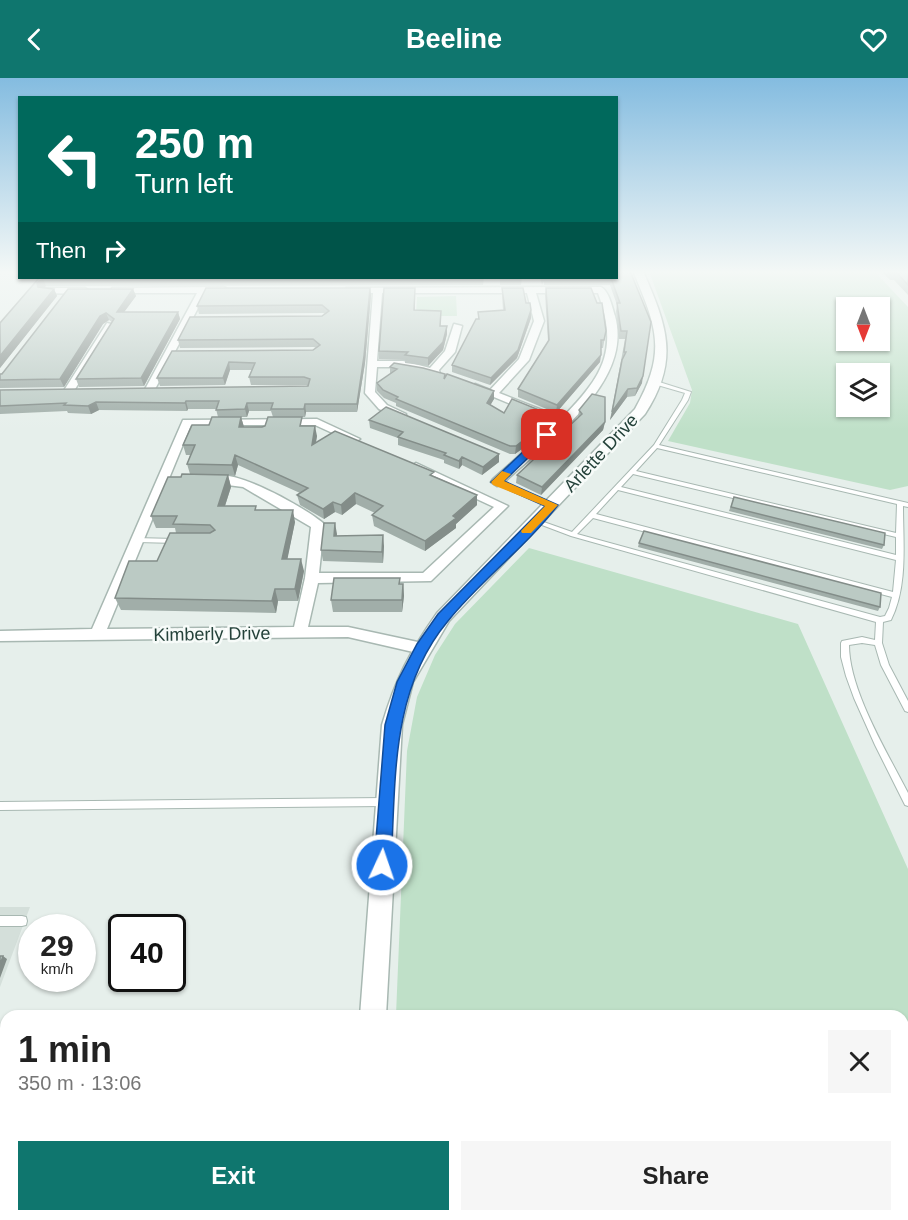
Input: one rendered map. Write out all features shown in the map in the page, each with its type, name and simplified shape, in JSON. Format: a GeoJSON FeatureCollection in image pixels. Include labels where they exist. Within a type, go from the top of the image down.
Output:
{"type":"FeatureCollection","features":[{"type":"Feature","properties":{"kind":"street"},"geometry":{"type":"LineString","coordinates":[[161,391],[143,391],[170,353],[185,324]]}},
{"type":"Feature","properties":{"kind":"street"},"geometry":{"type":"LineString","coordinates":[[376,324],[370,393],[383,408],[414,420]]}},
{"type":"Feature","properties":{"kind":"street"},"geometry":{"type":"LineString","coordinates":[[492,394],[524,360],[539,324]]}},
{"type":"Feature","properties":{"kind":"street"},"geometry":{"type":"LineString","coordinates":[[497,482],[511,461],[562,422],[591,394],[605,370],[614,343],[612,324]]}},
{"type":"Feature","properties":{"kind":"street","name":"Arlette Drive"},"geometry":{"type":"LineString","coordinates":[[373,1010],[392,725],[404,682],[422,648],[443,617],[553,505],[640,411],[656,383],[663,355],[660,324]]}},
{"type":"Feature","properties":{"kind":"street"},"geometry":{"type":"LineString","coordinates":[[68,392],[110,326]]}},
{"type":"Feature","properties":{"kind":"street"},"geometry":{"type":"LineString","coordinates":[[432,371],[445,360],[456,345],[457,326]]}},
{"type":"Feature","properties":{"kind":"street"},"geometry":{"type":"LineString","coordinates":[[170,353],[181,353]]}},
{"type":"Feature","properties":{"kind":"street"},"geometry":{"type":"LineString","coordinates":[[374,364],[403,364],[432,371],[562,422]]}},
{"type":"Feature","properties":{"kind":"street"},"geometry":{"type":"LineString","coordinates":[[97,636],[137,540],[169,479],[187,422],[317,422],[371,447]]}},
{"type":"Feature","properties":{"kind":"street"},"geometry":{"type":"LineString","coordinates":[[312,578],[426,579],[502,506],[404,462]]}},
{"type":"Feature","properties":{"kind":"street"},"geometry":{"type":"LineString","coordinates":[[197,479],[238,481],[318,526],[312,578],[300,632]]}},
{"type":"Feature","properties":{"kind":"street","name":"Kimberly Drive"},"geometry":{"type":"LineString","coordinates":[[0,636],[348,633],[422,648]]}},
{"type":"Feature","properties":{"kind":"lane"},"geometry":{"type":"LineString","coordinates":[[573,535],[656,446],[686,400],[687,392],[656,383]]}},
{"type":"Feature","properties":{"kind":"lane"},"geometry":{"type":"LineString","coordinates":[[656,446],[908,505]]}},
{"type":"Feature","properties":{"kind":"lane"},"geometry":{"type":"LineString","coordinates":[[632,472],[899,536]]}},
{"type":"Feature","properties":{"kind":"lane"},"geometry":{"type":"LineString","coordinates":[[497,482],[553,505]]}},
{"type":"Feature","properties":{"kind":"lane"},"geometry":{"type":"LineString","coordinates":[[617,488],[898,558]]}},
{"type":"Feature","properties":{"kind":"lane"},"geometry":{"type":"LineString","coordinates":[[536,521],[573,535],[880,620],[888,618],[893,611],[900,503]]}},
{"type":"Feature","properties":{"kind":"lane"},"geometry":{"type":"LineString","coordinates":[[591,515],[895,595]]}},
{"type":"Feature","properties":{"kind":"lane"},"geometry":{"type":"LineString","coordinates":[[137,540],[181,541]]}},
{"type":"Feature","properties":{"kind":"lane"},"geometry":{"type":"LineString","coordinates":[[897,576],[908,578]]}},
{"type":"Feature","properties":{"kind":"lane"},"geometry":{"type":"LineString","coordinates":[[880,620],[878,643],[885,665],[907,706]]}},
{"type":"Feature","properties":{"kind":"lane"},"geometry":{"type":"LineString","coordinates":[[878,643],[862,640],[845,643],[843,652],[849,678],[908,802]]}},
{"type":"Feature","properties":{"kind":"lane"},"geometry":{"type":"LineString","coordinates":[[0,806],[386,802]]}},
{"type":"Feature","properties":{"kind":"lane"},"geometry":{"type":"LineString","coordinates":[[0,921],[18,921]]}},
{"type":"Feature","properties":{"kind":"shaded area"},"geometry":{"type":"Polygon","coordinates":[[[0,907],[30,907],[27,914],[18,914],[18,939],[0,987],[0,907]]]}},
{"type":"Feature","properties":{"kind":"green space"},"geometry":{"type":"Polygon","coordinates":[[[668,324],[836,324],[836,351],[890,351],[890,324],[908,324],[908,486],[890,490],[668,441],[690,403],[692,390],[668,324]]]}},
{"type":"Feature","properties":{"kind":"green space"},"geometry":{"type":"Polygon","coordinates":[[[529,548],[798,624],[908,869],[908,1010],[396,1010],[407,751],[417,697],[435,655],[455,624],[529,548]]]}},
{"type":"Feature","properties":{"kind":"building"},"geometry":{"type":"Polygon","coordinates":[[[0,324],[26,324],[0,356],[0,324]]]}},
{"type":"Feature","properties":{"kind":"building"},"geometry":{"type":"Polygon","coordinates":[[[41,324],[95,324],[60,379],[0,380],[0,374],[41,324]]]}},
{"type":"Feature","properties":{"kind":"building"},"geometry":{"type":"Polygon","coordinates":[[[111,324],[171,324],[141,378],[76,379],[111,324]]]}},
{"type":"Feature","properties":{"kind":"building"},"geometry":{"type":"Polygon","coordinates":[[[186,324],[367,324],[357,404],[305,404],[304,409],[271,409],[273,403],[247,403],[245,409],[216,410],[219,401],[96,402],[88,406],[64,405],[66,403],[0,406],[0,390],[308,386],[310,379],[304,377],[249,377],[255,363],[229,362],[223,378],[157,378],[172,351],[313,350],[320,345],[313,339],[178,340],[186,324]]]}},
{"type":"Feature","properties":{"kind":"building"},"geometry":{"type":"Polygon","coordinates":[[[381,324],[447,326],[443,342],[428,358],[405,355],[408,352],[379,351],[381,324]]]}},
{"type":"Feature","properties":{"kind":"building"},"geometry":{"type":"Polygon","coordinates":[[[473,324],[526,324],[518,350],[491,378],[452,365],[473,324]]]}},
{"type":"Feature","properties":{"kind":"building"},"geometry":{"type":"Polygon","coordinates":[[[548,324],[605,324],[604,340],[601,340],[601,355],[557,405],[518,389],[549,340],[548,324]]]}},
{"type":"Feature","properties":{"kind":"building"},"geometry":{"type":"Polygon","coordinates":[[[620,324],[651,324],[643,376],[637,388],[628,389],[612,412],[622,360],[626,352],[624,352],[627,331],[621,331],[620,324]]]}},
{"type":"Feature","properties":{"kind":"building"},"geometry":{"type":"Polygon","coordinates":[[[394,363],[445,374],[444,379],[447,374],[494,391],[487,403],[504,413],[512,399],[549,414],[530,435],[516,446],[510,446],[396,399],[398,397],[383,390],[377,383],[397,369],[390,367],[394,363]]]}},
{"type":"Feature","properties":{"kind":"building"},"geometry":{"type":"Polygon","coordinates":[[[592,394],[605,397],[605,422],[542,487],[517,475],[582,414],[579,410],[592,394]]]}},
{"type":"Feature","properties":{"kind":"building"},"geometry":{"type":"Polygon","coordinates":[[[386,407],[499,454],[483,467],[462,457],[459,461],[444,455],[446,453],[398,437],[403,432],[369,420],[386,407]]]}},
{"type":"Feature","properties":{"kind":"building"},"geometry":{"type":"Polygon","coordinates":[[[212,417],[241,417],[239,427],[262,427],[265,426],[268,417],[302,417],[300,426],[315,426],[312,445],[335,431],[434,472],[430,475],[477,495],[453,516],[456,518],[425,541],[372,515],[383,506],[355,493],[341,505],[333,502],[323,509],[297,495],[308,488],[235,455],[232,465],[187,464],[195,445],[183,445],[192,425],[209,425],[212,417]]]}},
{"type":"Feature","properties":{"kind":"building"},"geometry":{"type":"Polygon","coordinates":[[[182,474],[228,475],[218,506],[256,506],[255,510],[293,510],[282,559],[301,559],[295,589],[275,589],[272,601],[115,598],[129,561],[157,561],[170,533],[210,533],[215,530],[210,525],[173,524],[177,516],[151,516],[168,477],[181,477],[182,474]]]}},
{"type":"Feature","properties":{"kind":"building"},"geometry":{"type":"Polygon","coordinates":[[[734,497],[885,533],[884,545],[731,507],[734,497]]]}},
{"type":"Feature","properties":{"kind":"building"},"geometry":{"type":"Polygon","coordinates":[[[324,523],[335,523],[334,536],[383,535],[382,552],[321,550],[324,523]]]}},
{"type":"Feature","properties":{"kind":"building"},"geometry":{"type":"Polygon","coordinates":[[[644,531],[881,593],[880,607],[639,543],[644,531]]]}},
{"type":"Feature","properties":{"kind":"building"},"geometry":{"type":"Polygon","coordinates":[[[334,578],[400,578],[399,584],[403,584],[402,600],[331,600],[334,578]]]}},
{"type":"Feature","properties":{"kind":"slow traffic"},"geometry":{"type":"LineString","coordinates":[[505,474],[497,482],[553,505],[527,531]]}},
{"type":"Feature","properties":{"kind":"route"},"geometry":{"type":"LineString","coordinates":[[382,865],[392,725],[404,682],[422,648],[443,617],[553,505],[497,482],[547,435]]}}]}
